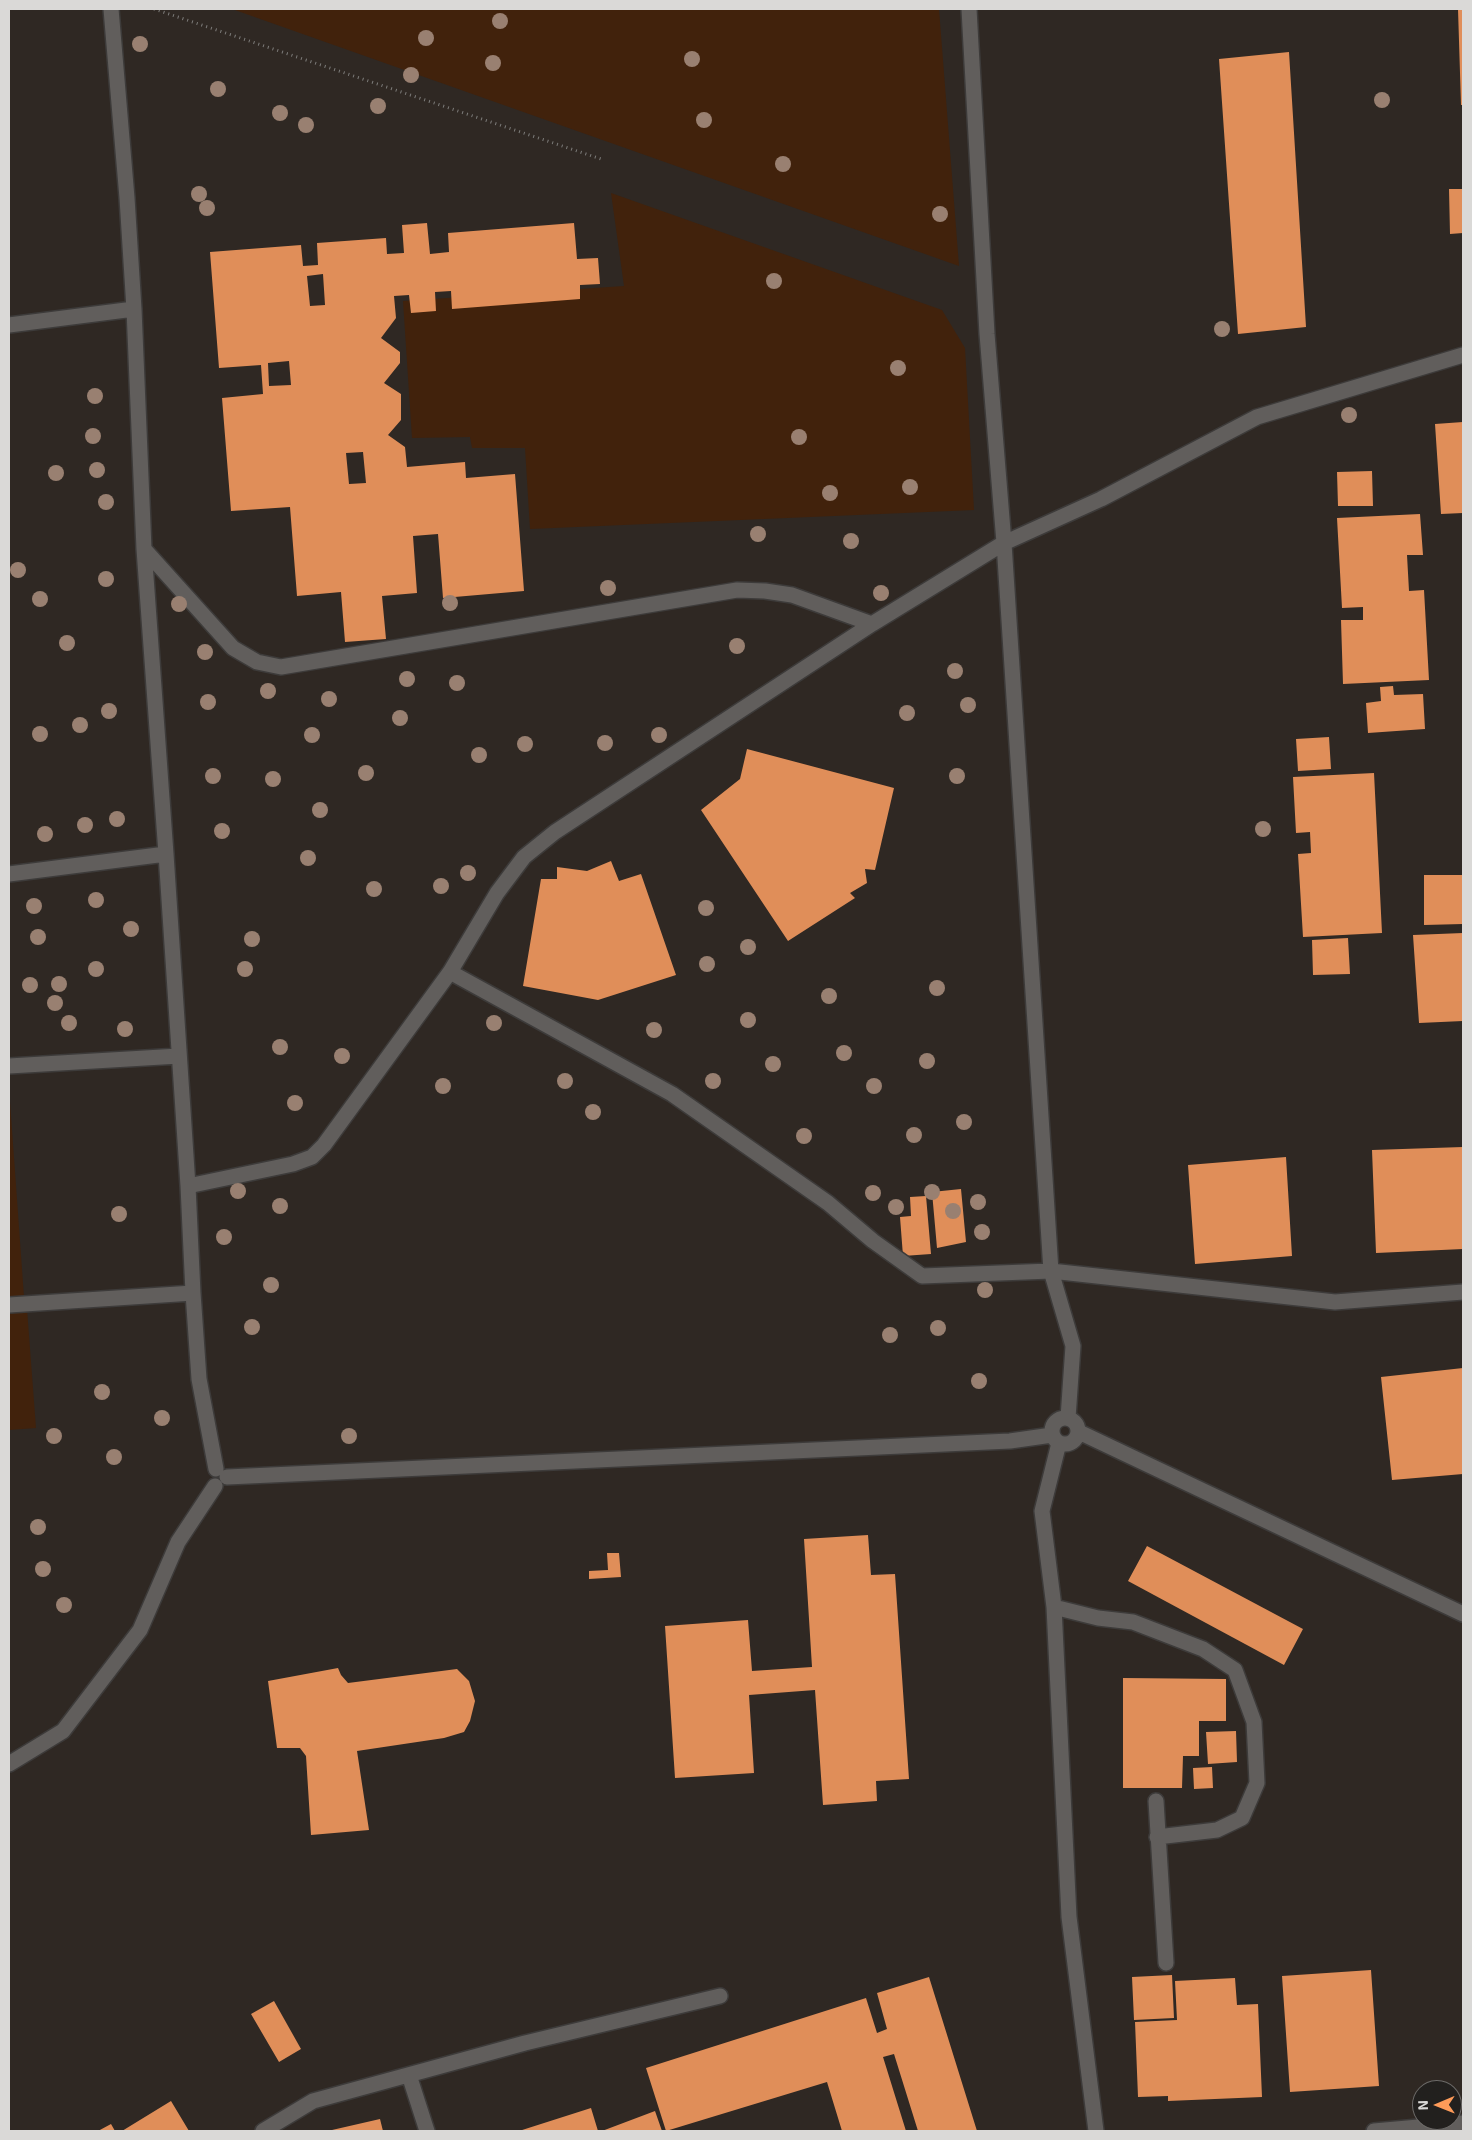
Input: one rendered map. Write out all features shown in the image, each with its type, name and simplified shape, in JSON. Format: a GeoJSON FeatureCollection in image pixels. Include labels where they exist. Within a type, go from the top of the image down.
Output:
{"type":"FeatureCollection","features":[{"type":"Feature","properties":{"kind":"lane"},"geometry":{"type":"LineString","coordinates":[[9,1764],[63,1731],[140,1630],[178,1542],[220,1477],[199,1379],[166,854],[144,549],[134,309],[127,198],[111,9]]}},
{"type":"Feature","properties":{"kind":"lane"},"geometry":{"type":"LineString","coordinates":[[969,9],[987,334],[1004,543],[1051,1271],[1073,1346],[1068,1418]]}},
{"type":"Feature","properties":{"kind":"lane"},"geometry":{"type":"LineString","coordinates":[[9,325],[134,309]]}},
{"type":"Feature","properties":{"kind":"lane"},"geometry":{"type":"LineString","coordinates":[[188,1186],[293,1164],[312,1157],[324,1145],[450,972],[497,893],[524,856],[555,832],[872,624],[1004,543],[1101,498],[1257,417],[1463,355]]}},
{"type":"Feature","properties":{"kind":"lane"},"geometry":{"type":"LineString","coordinates":[[144,549],[233,648],[257,662],[281,667],[737,590],[766,591],[792,596],[872,624]]}},
{"type":"Feature","properties":{"kind":"lane"},"geometry":{"type":"LineString","coordinates":[[9,874],[166,854]]}},
{"type":"Feature","properties":{"kind":"lane"},"geometry":{"type":"LineString","coordinates":[[450,972],[672,1094],[828,1203],[873,1241],[922,1276],[1051,1271],[1336,1302],[1463,1292]]}},
{"type":"Feature","properties":{"kind":"lane"},"geometry":{"type":"LineString","coordinates":[[9,1066],[179,1056]]}},
{"type":"Feature","properties":{"kind":"lane"},"geometry":{"type":"LineString","coordinates":[[9,1305],[193,1293]]}},
{"type":"Feature","properties":{"kind":"lane"},"geometry":{"type":"LineString","coordinates":[[220,1477],[1056,1439],[1068,1444],[1075,1440],[1079,1432],[1077,1424],[1068,1418],[1062,1417],[1055,1421],[1052,1429],[1056,1439],[1042,1511],[1054,1607],[1070,1917],[1096,2131]]}},
{"type":"Feature","properties":{"kind":"lane"},"geometry":{"type":"LineString","coordinates":[[1079,1432],[1463,1614]]}},
{"type":"Feature","properties":{"kind":"lane"},"geometry":{"type":"LineString","coordinates":[[1054,1607],[1098,1618],[1134,1622],[1202,1649],[1235,1670],[1254,1722],[1257,1783],[1242,1818],[1218,1830],[1157,1836]]}},
{"type":"Feature","properties":{"kind":"lane"},"geometry":{"type":"LineString","coordinates":[[1156,1801],[1166,1962]]}},
{"type":"Feature","properties":{"kind":"lane"},"geometry":{"type":"LineString","coordinates":[[263,2131],[313,2101],[525,2043],[720,1996]]}},
{"type":"Feature","properties":{"kind":"lane"},"geometry":{"type":"LineString","coordinates":[[409,2075],[427,2131]]}},
{"type":"Feature","properties":{"kind":"lane"},"geometry":{"type":"LineString","coordinates":[[1374,2131],[1463,2124]]}},
{"type":"Feature","properties":{"kind":"path"},"geometry":{"type":"LineString","coordinates":[[154,9],[601,159]]}},
{"type":"Feature","properties":{"kind":"shaded area"},"geometry":{"type":"Polygon","coordinates":[[[9,9],[1463,9],[1463,2131],[9,2131],[9,9]]]}},
{"type":"Feature","properties":{"kind":"shaded area"},"geometry":{"type":"Polygon","coordinates":[[[232,9],[939,9],[959,266],[232,9]]]}},
{"type":"Feature","properties":{"kind":"shaded area"},"geometry":{"type":"Polygon","coordinates":[[[611,193],[942,310],[965,348],[974,510],[530,529],[525,448],[472,448],[470,437],[412,438],[403,301],[624,286],[611,193]]]}},
{"type":"Feature","properties":{"kind":"shaded area"},"geometry":{"type":"Polygon","coordinates":[[[9,1088],[24,1297],[9,1298],[9,1088]]]}},
{"type":"Feature","properties":{"kind":"shaded area"},"geometry":{"type":"Polygon","coordinates":[[[27,1309],[36,1428],[9,1430],[9,1310],[27,1309]]]}},
{"type":"Feature","properties":{"kind":"building"},"geometry":{"type":"Polygon","coordinates":[[[1458,9],[1463,9],[1463,105],[1461,105],[1458,9]]]}},
{"type":"Feature","properties":{"kind":"building"},"geometry":{"type":"Polygon","coordinates":[[[1289,52],[1306,327],[1238,334],[1219,59],[1289,52]]]}},
{"type":"Feature","properties":{"kind":"building"},"geometry":{"type":"Polygon","coordinates":[[[1449,189],[1463,189],[1463,233],[1450,234],[1449,189]]]}},
{"type":"Feature","properties":{"kind":"building"},"geometry":{"type":"Polygon","coordinates":[[[427,223],[430,254],[449,252],[448,233],[574,223],[577,259],[598,258],[600,284],[580,285],[580,299],[452,309],[451,291],[435,292],[436,311],[411,313],[409,295],[394,296],[396,318],[381,338],[400,352],[400,363],[384,383],[401,394],[401,420],[388,435],[405,447],[407,467],[465,462],[466,478],[515,474],[524,591],[443,598],[438,534],[413,536],[417,593],[382,596],[386,639],[345,642],[341,592],[297,596],[290,507],[231,511],[222,398],[263,394],[261,365],[219,368],[210,252],[301,245],[303,266],[318,265],[317,243],[386,238],[387,254],[404,253],[402,225],[427,223]],[[323,274],[307,276],[310,306],[325,305],[323,274]],[[289,361],[268,363],[269,386],[291,385],[289,361]],[[363,452],[346,453],[349,484],[366,483],[363,452]]]}},
{"type":"Feature","properties":{"kind":"building"},"geometry":{"type":"Polygon","coordinates":[[[1463,422],[1463,513],[1441,514],[1435,424],[1463,422]]]}},
{"type":"Feature","properties":{"kind":"building"},"geometry":{"type":"Polygon","coordinates":[[[1372,471],[1373,506],[1338,506],[1337,472],[1372,471]]]}},
{"type":"Feature","properties":{"kind":"building"},"geometry":{"type":"Polygon","coordinates":[[[1420,514],[1423,555],[1407,555],[1409,591],[1424,590],[1429,680],[1343,684],[1341,620],[1363,620],[1363,607],[1342,608],[1337,518],[1420,514]]]}},
{"type":"Feature","properties":{"kind":"building"},"geometry":{"type":"Polygon","coordinates":[[[1393,686],[1394,695],[1423,694],[1425,729],[1368,733],[1366,703],[1381,701],[1380,687],[1393,686]]]}},
{"type":"Feature","properties":{"kind":"building"},"geometry":{"type":"Polygon","coordinates":[[[1329,737],[1331,769],[1298,771],[1296,739],[1329,737]]]}},
{"type":"Feature","properties":{"kind":"building"},"geometry":{"type":"Polygon","coordinates":[[[747,749],[894,788],[875,870],[865,869],[867,883],[850,893],[855,898],[788,941],[701,810],[740,779],[747,749]]]}},
{"type":"Feature","properties":{"kind":"building"},"geometry":{"type":"Polygon","coordinates":[[[1374,773],[1382,933],[1303,937],[1298,854],[1311,853],[1310,832],[1296,833],[1293,777],[1374,773]]]}},
{"type":"Feature","properties":{"kind":"building"},"geometry":{"type":"Polygon","coordinates":[[[611,861],[619,881],[641,874],[676,975],[598,1000],[523,986],[541,879],[557,879],[557,867],[587,871],[611,861]]]}},
{"type":"Feature","properties":{"kind":"building"},"geometry":{"type":"Polygon","coordinates":[[[1424,875],[1463,875],[1463,924],[1424,925],[1424,875]]]}},
{"type":"Feature","properties":{"kind":"building"},"geometry":{"type":"Polygon","coordinates":[[[1463,933],[1463,1021],[1419,1023],[1413,935],[1463,933]]]}},
{"type":"Feature","properties":{"kind":"building"},"geometry":{"type":"Polygon","coordinates":[[[1348,938],[1350,974],[1313,975],[1312,940],[1348,938]]]}},
{"type":"Feature","properties":{"kind":"building"},"geometry":{"type":"Polygon","coordinates":[[[1463,1147],[1463,1249],[1376,1253],[1372,1150],[1463,1147]]]}},
{"type":"Feature","properties":{"kind":"building"},"geometry":{"type":"Polygon","coordinates":[[[1286,1157],[1292,1256],[1195,1264],[1188,1165],[1286,1157]]]}},
{"type":"Feature","properties":{"kind":"building"},"geometry":{"type":"Polygon","coordinates":[[[961,1189],[966,1242],[937,1248],[932,1192],[961,1189]]]}},
{"type":"Feature","properties":{"kind":"building"},"geometry":{"type":"Polygon","coordinates":[[[926,1196],[931,1254],[903,1256],[900,1217],[911,1216],[910,1197],[926,1196]]]}},
{"type":"Feature","properties":{"kind":"building"},"geometry":{"type":"Polygon","coordinates":[[[1463,1368],[1463,1474],[1392,1480],[1381,1377],[1463,1368]]]}},
{"type":"Feature","properties":{"kind":"building"},"geometry":{"type":"Polygon","coordinates":[[[868,1535],[871,1575],[895,1574],[909,1779],[876,1781],[877,1801],[823,1805],[815,1690],[749,1695],[754,1773],[675,1778],[665,1626],[748,1620],[752,1671],[812,1667],[804,1539],[868,1535]]]}},
{"type":"Feature","properties":{"kind":"building"},"geometry":{"type":"Polygon","coordinates":[[[1147,1546],[1303,1629],[1284,1665],[1128,1581],[1147,1546]]]}},
{"type":"Feature","properties":{"kind":"building"},"geometry":{"type":"Polygon","coordinates":[[[607,1553],[619,1553],[621,1577],[589,1579],[589,1571],[608,1570],[607,1553]]]}},
{"type":"Feature","properties":{"kind":"building"},"geometry":{"type":"Polygon","coordinates":[[[338,1668],[348,1683],[457,1669],[469,1681],[475,1701],[470,1721],[464,1732],[444,1738],[357,1751],[369,1830],[311,1835],[306,1756],[300,1748],[277,1748],[268,1681],[338,1668]]]}},
{"type":"Feature","properties":{"kind":"building"},"geometry":{"type":"Polygon","coordinates":[[[1123,1678],[1226,1679],[1226,1721],[1199,1721],[1199,1756],[1183,1756],[1182,1788],[1123,1788],[1123,1678]]]}},
{"type":"Feature","properties":{"kind":"building"},"geometry":{"type":"Polygon","coordinates":[[[1236,1731],[1237,1762],[1208,1764],[1206,1732],[1236,1731]]]}},
{"type":"Feature","properties":{"kind":"building"},"geometry":{"type":"Polygon","coordinates":[[[1212,1767],[1213,1788],[1194,1789],[1193,1768],[1212,1767]]]}},
{"type":"Feature","properties":{"kind":"building"},"geometry":{"type":"Polygon","coordinates":[[[1371,1970],[1379,2086],[1290,2092],[1282,1976],[1371,1970]]]}},
{"type":"Feature","properties":{"kind":"building"},"geometry":{"type":"Polygon","coordinates":[[[1172,1975],[1174,2018],[1134,2020],[1132,1977],[1172,1975]]]}},
{"type":"Feature","properties":{"kind":"building"},"geometry":{"type":"Polygon","coordinates":[[[929,1977],[977,2131],[918,2131],[894,2054],[883,2057],[906,2131],[842,2131],[827,2082],[666,2131],[646,2068],[866,1998],[877,2033],[887,2029],[877,1993],[929,1977]]]}},
{"type":"Feature","properties":{"kind":"building"},"geometry":{"type":"Polygon","coordinates":[[[1235,1978],[1237,2005],[1258,2004],[1262,2097],[1168,2101],[1168,2096],[1138,2097],[1135,2022],[1177,2020],[1175,1981],[1235,1978]]]}},
{"type":"Feature","properties":{"kind":"building"},"geometry":{"type":"Polygon","coordinates":[[[274,2001],[301,2049],[279,2062],[251,2014],[274,2001]]]}},
{"type":"Feature","properties":{"kind":"building"},"geometry":{"type":"Polygon","coordinates":[[[171,2101],[189,2131],[122,2131],[171,2101]]]}},
{"type":"Feature","properties":{"kind":"building"},"geometry":{"type":"Polygon","coordinates":[[[591,2108],[598,2131],[519,2131],[591,2108]]]}},
{"type":"Feature","properties":{"kind":"building"},"geometry":{"type":"Polygon","coordinates":[[[655,2111],[662,2131],[602,2131],[655,2111]]]}},
{"type":"Feature","properties":{"kind":"building"},"geometry":{"type":"Polygon","coordinates":[[[380,2119],[383,2131],[332,2131],[332,2130],[380,2119]]]}},
{"type":"Feature","properties":{"kind":"building"},"geometry":{"type":"Polygon","coordinates":[[[111,2124],[115,2131],[98,2131],[111,2124]]]}}]}
